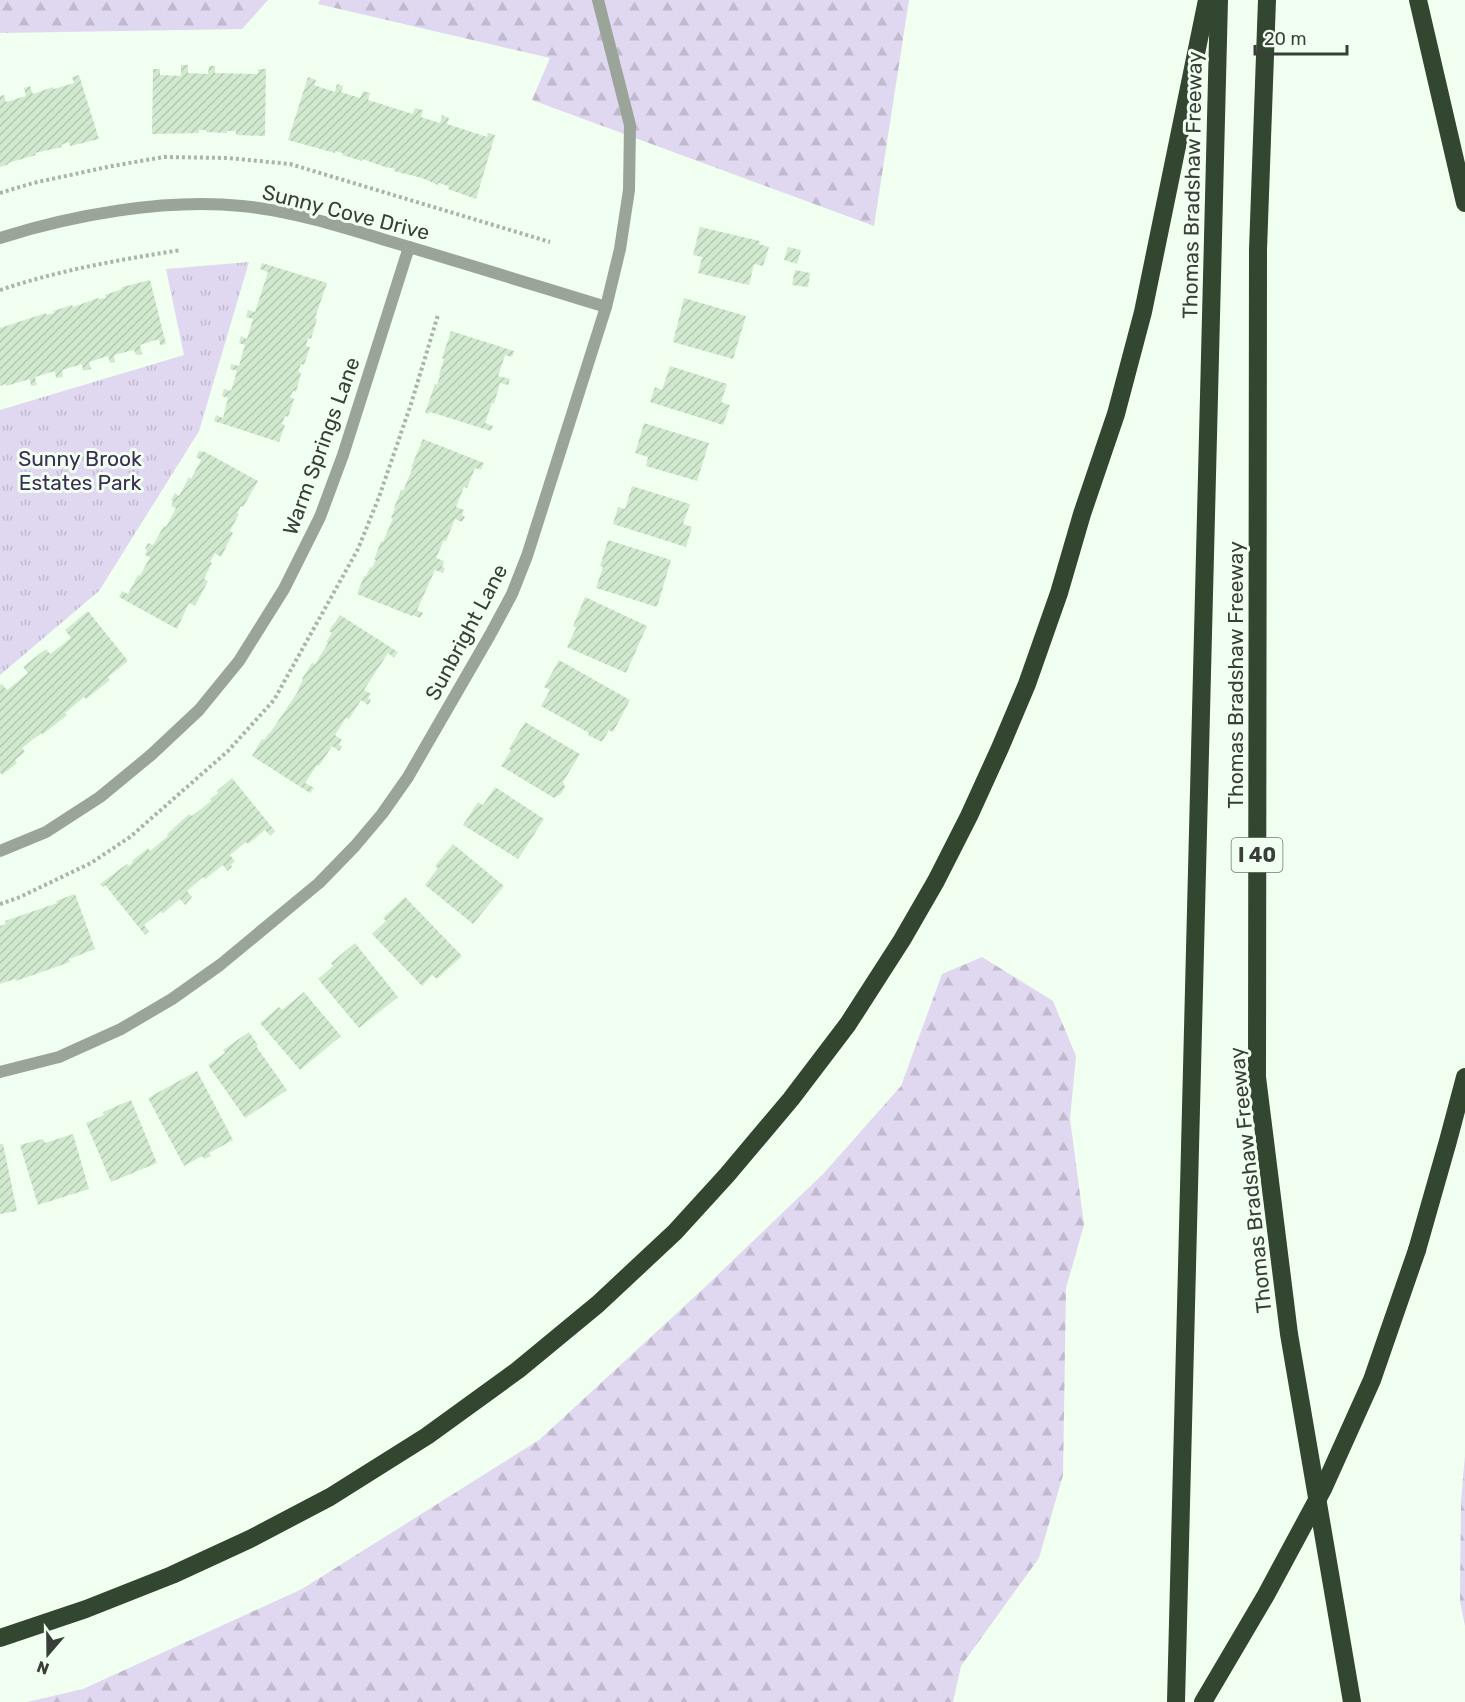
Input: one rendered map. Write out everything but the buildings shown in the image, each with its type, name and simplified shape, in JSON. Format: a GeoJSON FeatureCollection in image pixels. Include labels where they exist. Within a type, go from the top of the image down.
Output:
{"type":"FeatureCollection","features":[{"type":"Feature","properties":{"kind":"highway"},"geometry":{"type":"LineString","coordinates":[[0,1638],[86,1609],[172,1575],[250,1539],[330,1497],[427,1436],[518,1370],[589,1311],[675,1232],[791,1099],[848,1024],[902,940],[936,881],[969,816],[1027,684],[1059,593],[1082,514],[1116,414],[1143,312],[1207,0]]}},
{"type":"Feature","properties":{"kind":"highway","name":"Thomas Bradshaw Freeway"},"geometry":{"type":"LineString","coordinates":[[1176,1702],[1219,0]]}},
{"type":"Feature","properties":{"kind":"highway","name":"Thomas Bradshaw Freeway"},"geometry":{"type":"LineString","coordinates":[[1267,0],[1258,250],[1257,1077],[1288,1334],[1352,1702]]}},
{"type":"Feature","properties":{"kind":"highway"},"geometry":{"type":"LineString","coordinates":[[1418,0],[1465,203]]}},
{"type":"Feature","properties":{"kind":"highway"},"geometry":{"type":"LineString","coordinates":[[1203,1702],[1266,1595],[1323,1489],[1372,1380],[1416,1250],[1465,1077]]}},
{"type":"Feature","properties":{"kind":"street","name":"Sunbright Lane"},"geometry":{"type":"LineString","coordinates":[[0,1072],[59,1057],[121,1029],[172,999],[220,965],[319,883],[382,814],[408,777],[490,635],[512,594],[527,556],[606,307],[620,249],[628,190],[630,125],[598,0]]}},
{"type":"Feature","properties":{"kind":"street","name":"Sunny Cove Drive"},"geometry":{"type":"LineString","coordinates":[[0,238],[77,218],[129,209],[182,204],[242,206],[301,217],[410,247],[606,307]]}},
{"type":"Feature","properties":{"kind":"street","name":"Warm Springs Lane"},"geometry":{"type":"LineString","coordinates":[[0,851],[46,832],[100,797],[151,755],[199,710],[239,661],[284,589],[320,517],[343,455],[410,247]]}},
{"type":"Feature","properties":{"kind":"path"},"geometry":{"type":"LineString","coordinates":[[0,193],[33,183],[112,166],[164,158],[238,159],[290,164],[550,242]]}},
{"type":"Feature","properties":{"kind":"path"},"geometry":{"type":"LineString","coordinates":[[0,290],[59,272],[181,250]]}},
{"type":"Feature","properties":{"kind":"green space"},"geometry":{"type":"Polygon","coordinates":[[[0,0],[268,0],[242,29],[0,33],[0,0]]]}},
{"type":"Feature","properties":{"kind":"green space"},"geometry":{"type":"Polygon","coordinates":[[[320,0],[909,0],[874,226],[532,100],[550,58],[318,4],[320,0]]]}},
{"type":"Feature","properties":{"kind":"green space","name":"Sunny Brook Estates Park"},"geometry":{"type":"Polygon","coordinates":[[[249,262],[199,431],[99,591],[0,675],[0,410],[184,355],[166,269],[249,262]]]}},
{"type":"Feature","properties":{"kind":"green space"},"geometry":{"type":"Polygon","coordinates":[[[982,957],[1053,1001],[1076,1056],[1070,1119],[1084,1225],[1066,1288],[1063,1475],[1039,1558],[961,1666],[953,1702],[27,1702],[83,1689],[302,1589],[539,1440],[703,1289],[824,1173],[901,1086],[942,974],[982,957]]]}},
{"type":"Feature","properties":{"kind":"green space"},"geometry":{"type":"Polygon","coordinates":[[[1465,1455],[1465,1626],[1460,1601],[1461,1501],[1465,1455]]]}}]}
